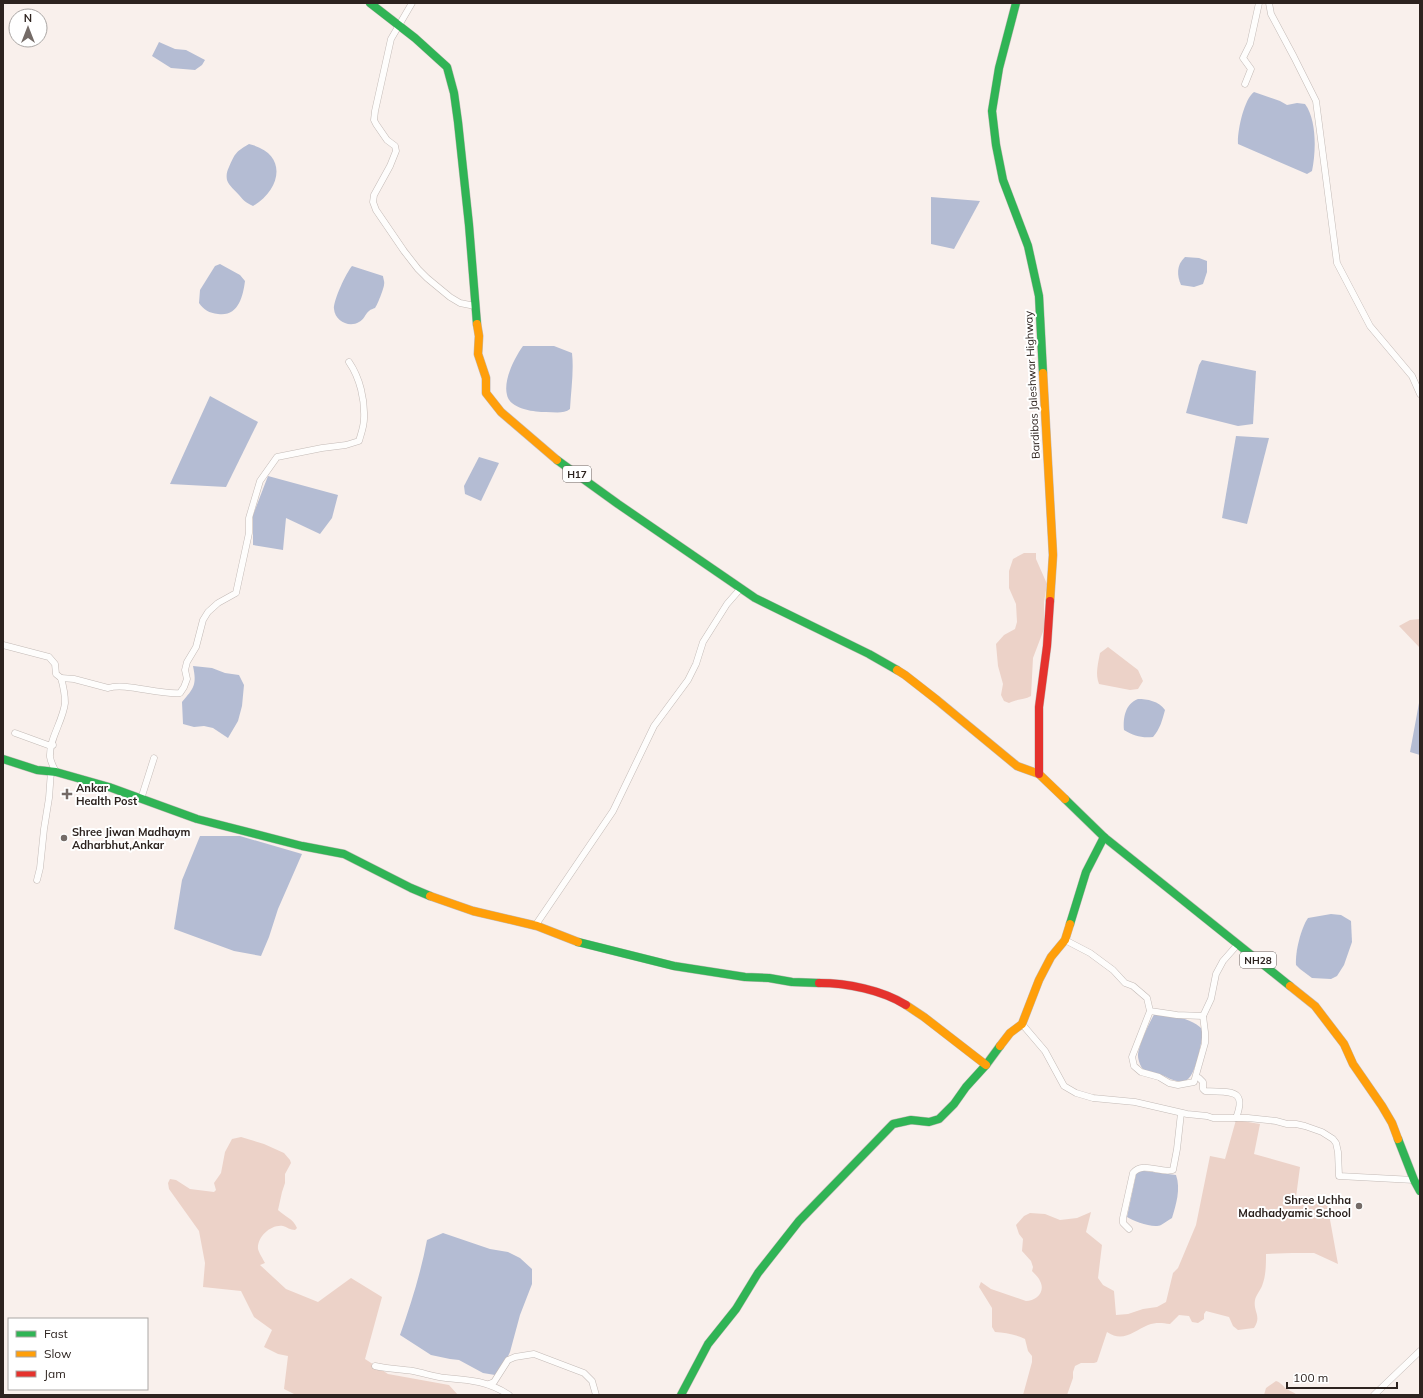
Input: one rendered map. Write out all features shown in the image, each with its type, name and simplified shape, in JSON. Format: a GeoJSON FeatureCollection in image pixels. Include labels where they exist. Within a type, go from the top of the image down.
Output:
{"type":"FeatureCollection","features":[{"type":"Feature","properties":{"kind":"main road","name":"H17"},"geometry":{"type":"LineString","coordinates":[[370,3],[400,25],[447,67],[454,93],[458,122],[476,320],[479,336],[478,354],[486,378],[486,393],[501,412],[557,460],[618,504],[755,598],[869,654],[905,675],[1017,766],[1039,774]]}},
{"type":"Feature","properties":{"kind":"main road","name":"Bardibas Jaleshwar Highway"},"geometry":{"type":"LineString","coordinates":[[1016,3],[999,68],[992,111],[996,145],[1003,180],[1028,246],[1039,296],[1053,555],[1047,646],[1039,707],[1039,774]]}},
{"type":"Feature","properties":{"kind":"main road"},"geometry":{"type":"LineString","coordinates":[[3,759],[38,770],[54,772],[109,787],[197,819],[302,846],[344,854],[411,888],[443,901],[535,926],[583,944],[674,966],[745,977],[769,978],[792,982],[851,985],[896,998],[924,1017],[986,1065]]}},
{"type":"Feature","properties":{"kind":"main road","name":"NH28"},"geometry":{"type":"LineString","coordinates":[[1039,774],[1104,837],[1315,1006],[1344,1044],[1353,1064],[1392,1123],[1414,1180],[1420,1190]]}},
{"type":"Feature","properties":{"kind":"main road"},"geometry":{"type":"LineString","coordinates":[[682,1395],[708,1344],[736,1309],[758,1273],[799,1222],[893,1124],[911,1120],[929,1122],[939,1119],[954,1104],[1010,1033],[1022,1024],[1039,980],[1051,957],[1066,940],[1086,872],[1104,837]]}},
{"type":"Feature","properties":{"kind":"street"},"geometry":{"type":"LineString","coordinates":[[412,3],[391,39],[374,120],[387,140],[395,146],[396,151],[390,166],[377,189],[373,202],[381,219],[418,269],[450,297],[460,303],[475,306]]}},
{"type":"Feature","properties":{"kind":"street"},"geometry":{"type":"LineString","coordinates":[[1245,84],[1251,69],[1243,58],[1250,44],[1259,3]]}},
{"type":"Feature","properties":{"kind":"street"},"geometry":{"type":"LineString","coordinates":[[1269,3],[1271,14],[1316,101],[1337,263],[1370,326],[1412,376],[1420,394]]}},
{"type":"Feature","properties":{"kind":"street"},"geometry":{"type":"LineString","coordinates":[[3,645],[48,657],[55,664],[56,674],[61,678],[74,679],[108,688],[125,686],[165,693],[180,693],[187,679],[185,670],[187,662],[196,647],[203,620],[208,612],[218,603],[236,593],[249,533],[249,518],[260,481],[268,469],[277,458],[322,448],[346,445],[359,441],[364,420],[362,395],[354,370],[349,362]]}},
{"type":"Feature","properties":{"kind":"street"},"geometry":{"type":"LineString","coordinates":[[535,926],[613,811],[654,726],[688,680],[696,664],[703,642],[727,604],[741,588]]}},
{"type":"Feature","properties":{"kind":"street"},"geometry":{"type":"LineString","coordinates":[[37,880],[54,772],[50,758],[56,729],[62,715],[65,702],[61,678]]}},
{"type":"Feature","properties":{"kind":"street"},"geometry":{"type":"LineString","coordinates":[[15,733],[48,745],[53,745]]}},
{"type":"Feature","properties":{"kind":"street"},"geometry":{"type":"LineString","coordinates":[[141,799],[154,758]]}},
{"type":"Feature","properties":{"kind":"street"},"geometry":{"type":"LineString","coordinates":[[1066,940],[1090,953],[1113,970],[1125,983],[1133,986],[1147,998],[1150,1011],[1132,1057],[1134,1066],[1141,1072],[1178,1085],[1194,1082],[1205,1043],[1203,1016],[1211,999],[1216,974],[1222,961],[1238,944]]}},
{"type":"Feature","properties":{"kind":"street"},"geometry":{"type":"LineString","coordinates":[[1150,1011],[1177,1015],[1203,1016]]}},
{"type":"Feature","properties":{"kind":"street"},"geometry":{"type":"LineString","coordinates":[[1022,1024],[1045,1051],[1064,1086],[1076,1093],[1093,1098],[1136,1102],[1181,1113],[1213,1118],[1236,1118],[1296,1124],[1328,1135],[1336,1143],[1339,1176],[1414,1180]]}},
{"type":"Feature","properties":{"kind":"street"},"geometry":{"type":"LineString","coordinates":[[1196,1077],[1203,1082],[1203,1090],[1205,1091],[1232,1093],[1238,1096],[1240,1104],[1236,1118]]}},
{"type":"Feature","properties":{"kind":"street"},"geometry":{"type":"LineString","coordinates":[[1129,1229],[1123,1223],[1123,1218],[1133,1173],[1138,1168],[1152,1168],[1170,1171],[1174,1170],[1181,1113]]}},
{"type":"Feature","properties":{"kind":"street"},"geometry":{"type":"LineString","coordinates":[[1374,1395],[1420,1351]]}},
{"type":"Feature","properties":{"kind":"street"},"geometry":{"type":"LineString","coordinates":[[489,1384],[494,1382],[508,1360],[515,1356],[534,1354],[584,1373],[592,1381],[596,1395]]}},
{"type":"Feature","properties":{"kind":"street"},"geometry":{"type":"LineString","coordinates":[[375,1366],[489,1384],[508,1395]]}},
{"type":"Feature","properties":{"kind":"shaded area"},"geometry":{"type":"Polygon","coordinates":[[[1024,553],[1036,553],[1036,559],[1047,584],[1044,602],[1044,629],[1033,658],[1031,696],[1009,703],[1004,701],[1001,695],[1003,684],[998,666],[996,644],[1004,635],[1015,629],[1017,622],[1016,604],[1009,588],[1009,571],[1013,559],[1024,553]]]}},
{"type":"Feature","properties":{"kind":"shaded area"},"geometry":{"type":"Polygon","coordinates":[[[1420,619],[1420,648],[1399,626],[1410,620],[1420,619]]]}},
{"type":"Feature","properties":{"kind":"shaded area"},"geometry":{"type":"Polygon","coordinates":[[[1108,647],[1138,670],[1143,681],[1138,689],[1130,690],[1099,684],[1097,673],[1100,653],[1108,647]]]}},
{"type":"Feature","properties":{"kind":"shaded area"},"geometry":{"type":"Polygon","coordinates":[[[1236,1120],[1260,1124],[1254,1154],[1300,1167],[1296,1197],[1327,1203],[1338,1264],[1314,1253],[1266,1254],[1264,1278],[1255,1300],[1257,1320],[1254,1328],[1238,1330],[1233,1326],[1229,1317],[1206,1311],[1204,1314],[1204,1319],[1198,1323],[1192,1322],[1189,1316],[1179,1315],[1170,1324],[1151,1324],[1128,1335],[1118,1336],[1107,1332],[1097,1362],[1081,1363],[1075,1366],[1073,1378],[1067,1395],[1023,1395],[1032,1362],[1032,1356],[1028,1351],[1025,1339],[1006,1333],[995,1332],[992,1327],[992,1308],[979,1287],[981,1282],[991,1289],[1026,1301],[1036,1298],[1041,1292],[1042,1285],[1032,1271],[1033,1267],[1031,1261],[1022,1251],[1023,1239],[1019,1234],[1016,1225],[1024,1216],[1030,1213],[1045,1214],[1060,1220],[1077,1218],[1091,1212],[1086,1232],[1102,1245],[1098,1278],[1103,1285],[1114,1291],[1116,1315],[1128,1314],[1143,1309],[1157,1307],[1166,1302],[1173,1273],[1178,1268],[1196,1225],[1210,1156],[1225,1159],[1236,1120]]]}},
{"type":"Feature","properties":{"kind":"shaded area"},"geometry":{"type":"Polygon","coordinates":[[[241,1137],[264,1144],[284,1153],[291,1163],[285,1174],[285,1183],[278,1210],[291,1220],[297,1228],[293,1230],[283,1226],[278,1226],[270,1229],[262,1236],[258,1244],[258,1249],[265,1263],[260,1265],[286,1289],[318,1302],[351,1278],[382,1297],[365,1359],[388,1374],[449,1385],[458,1395],[296,1395],[284,1389],[288,1356],[278,1354],[264,1347],[272,1330],[254,1317],[241,1291],[203,1287],[205,1263],[199,1231],[169,1189],[168,1183],[170,1179],[176,1180],[190,1189],[214,1192],[216,1190],[214,1183],[221,1173],[225,1152],[232,1139],[241,1137]]]}},
{"type":"Feature","properties":{"kind":"shaded area"},"geometry":{"type":"Polygon","coordinates":[[[1276,1381],[1297,1395],[1264,1395],[1266,1388],[1276,1381]]]}},
{"type":"Feature","properties":{"kind":"water"},"geometry":{"type":"Polygon","coordinates":[[[159,42],[175,49],[186,50],[205,60],[202,65],[195,70],[171,68],[152,56],[159,42]]]}},
{"type":"Feature","properties":{"kind":"water"},"geometry":{"type":"Polygon","coordinates":[[[1254,92],[1287,105],[1297,103],[1305,104],[1314,127],[1315,146],[1312,171],[1307,174],[1238,144],[1244,108],[1250,96],[1254,92]]]}},
{"type":"Feature","properties":{"kind":"water"},"geometry":{"type":"Polygon","coordinates":[[[249,144],[262,149],[270,155],[275,163],[276,172],[275,181],[270,190],[263,199],[253,206],[242,199],[227,180],[228,170],[234,156],[238,151],[249,144]]]}},
{"type":"Feature","properties":{"kind":"water"},"geometry":{"type":"Polygon","coordinates":[[[931,197],[980,201],[954,249],[931,244],[931,197]]]}},
{"type":"Feature","properties":{"kind":"water"},"geometry":{"type":"Polygon","coordinates":[[[1185,257],[1199,258],[1207,261],[1207,272],[1203,284],[1194,287],[1181,285],[1178,271],[1180,263],[1185,257]]]}},
{"type":"Feature","properties":{"kind":"water"},"geometry":{"type":"Polygon","coordinates":[[[220,264],[240,275],[245,281],[243,293],[238,305],[235,309],[225,314],[209,312],[199,303],[200,290],[215,266],[220,264]]]}},
{"type":"Feature","properties":{"kind":"water"},"geometry":{"type":"Polygon","coordinates":[[[352,266],[383,276],[384,287],[375,308],[370,310],[361,321],[355,324],[347,324],[337,317],[334,305],[340,287],[352,266]]]}},
{"type":"Feature","properties":{"kind":"water"},"geometry":{"type":"Polygon","coordinates":[[[523,346],[554,346],[572,353],[573,374],[570,409],[568,411],[535,411],[523,409],[517,407],[509,400],[506,389],[508,376],[513,362],[523,346]]]}},
{"type":"Feature","properties":{"kind":"water"},"geometry":{"type":"Polygon","coordinates":[[[1202,360],[1256,371],[1253,424],[1238,426],[1186,413],[1199,365],[1202,360]]]}},
{"type":"Feature","properties":{"kind":"water"},"geometry":{"type":"Polygon","coordinates":[[[210,396],[258,422],[226,487],[170,484],[210,396]]]}},
{"type":"Feature","properties":{"kind":"water"},"geometry":{"type":"Polygon","coordinates":[[[1236,436],[1269,438],[1247,524],[1222,518],[1236,436]]]}},
{"type":"Feature","properties":{"kind":"water"},"geometry":{"type":"Polygon","coordinates":[[[479,457],[499,463],[481,501],[465,494],[464,486],[479,457]]]}},
{"type":"Feature","properties":{"kind":"water"},"geometry":{"type":"Polygon","coordinates":[[[268,476],[338,495],[332,518],[320,534],[286,518],[283,550],[253,545],[253,515],[268,476]]]}},
{"type":"Feature","properties":{"kind":"water"},"geometry":{"type":"Polygon","coordinates":[[[193,666],[212,668],[225,673],[239,675],[244,685],[242,706],[238,721],[228,738],[213,728],[204,726],[194,727],[183,724],[182,702],[194,686],[195,678],[193,666]]]}},
{"type":"Feature","properties":{"kind":"water"},"geometry":{"type":"Polygon","coordinates":[[[1420,681],[1420,755],[1410,752],[1419,703],[1420,681]]]}},
{"type":"Feature","properties":{"kind":"water"},"geometry":{"type":"Polygon","coordinates":[[[1138,699],[1149,700],[1160,704],[1165,710],[1159,728],[1153,737],[1138,736],[1124,730],[1126,712],[1130,704],[1138,699]]]}},
{"type":"Feature","properties":{"kind":"water"},"geometry":{"type":"Polygon","coordinates":[[[200,836],[240,836],[302,854],[278,909],[261,956],[234,951],[174,929],[182,880],[200,836]]]}},
{"type":"Feature","properties":{"kind":"water"},"geometry":{"type":"Polygon","coordinates":[[[1331,914],[1341,915],[1351,921],[1352,942],[1344,965],[1337,976],[1331,979],[1312,978],[1296,965],[1296,954],[1301,934],[1308,918],[1331,914]]]}},
{"type":"Feature","properties":{"kind":"water"},"geometry":{"type":"Polygon","coordinates":[[[1155,1013],[1174,1016],[1193,1022],[1203,1030],[1200,1050],[1195,1066],[1189,1078],[1185,1081],[1176,1081],[1162,1075],[1148,1072],[1142,1068],[1138,1056],[1140,1046],[1147,1027],[1155,1013]]]}},
{"type":"Feature","properties":{"kind":"water"},"geometry":{"type":"Polygon","coordinates":[[[1137,1170],[1176,1175],[1178,1191],[1174,1213],[1172,1218],[1161,1225],[1149,1225],[1127,1217],[1137,1170]]]}},
{"type":"Feature","properties":{"kind":"water"},"geometry":{"type":"Polygon","coordinates":[[[443,1233],[490,1249],[508,1252],[520,1258],[532,1269],[532,1284],[520,1315],[510,1352],[502,1369],[495,1375],[483,1373],[459,1360],[431,1355],[400,1335],[422,1264],[427,1240],[443,1233]]]}},
{"type":"Feature","properties":{"kind":"traffic: fast"},"geometry":{"type":"LineString","coordinates":[[370,3],[415,38],[447,67],[454,93],[458,122],[469,225],[477,324]]}},
{"type":"Feature","properties":{"kind":"traffic: fast"},"geometry":{"type":"LineString","coordinates":[[1016,3],[999,68],[992,111],[996,145],[1003,180],[1028,246],[1039,296],[1043,373]]}},
{"type":"Feature","properties":{"kind":"traffic: fast"},"geometry":{"type":"LineString","coordinates":[[557,460],[618,504],[755,598],[869,654],[897,670]]}},
{"type":"Feature","properties":{"kind":"traffic: fast"},"geometry":{"type":"LineString","coordinates":[[3,759],[37,770],[56,772],[109,787],[197,819],[302,846],[344,854],[430,896]]}},
{"type":"Feature","properties":{"kind":"traffic: fast"},"geometry":{"type":"LineString","coordinates":[[1065,799],[1104,837],[1290,986]]}},
{"type":"Feature","properties":{"kind":"traffic: fast"},"geometry":{"type":"LineString","coordinates":[[1070,924],[1086,872],[1104,837]]}},
{"type":"Feature","properties":{"kind":"traffic: fast"},"geometry":{"type":"LineString","coordinates":[[578,942],[674,966],[745,977],[819,983]]}},
{"type":"Feature","properties":{"kind":"traffic: fast"},"geometry":{"type":"LineString","coordinates":[[681,1395],[708,1344],[736,1309],[758,1273],[799,1221],[893,1124],[911,1120],[929,1122],[939,1119],[954,1104],[1000,1046]]}},
{"type":"Feature","properties":{"kind":"traffic: fast"},"geometry":{"type":"LineString","coordinates":[[1398,1139],[1414,1180],[1420,1191]]}},
{"type":"Feature","properties":{"kind":"traffic: slow"},"geometry":{"type":"LineString","coordinates":[[477,324],[479,336],[478,354],[486,378],[486,393],[501,412],[557,460]]}},
{"type":"Feature","properties":{"kind":"traffic: slow"},"geometry":{"type":"LineString","coordinates":[[1043,373],[1053,555],[1050,601]]}},
{"type":"Feature","properties":{"kind":"traffic: slow"},"geometry":{"type":"LineString","coordinates":[[897,670],[937,700],[1017,766],[1039,774],[1065,799]]}},
{"type":"Feature","properties":{"kind":"traffic: slow"},"geometry":{"type":"LineString","coordinates":[[430,896],[473,911],[537,926],[578,942]]}},
{"type":"Feature","properties":{"kind":"traffic: slow"},"geometry":{"type":"LineString","coordinates":[[1000,1046],[1010,1033],[1022,1024],[1039,980],[1051,957],[1065,940],[1070,924]]}},
{"type":"Feature","properties":{"kind":"traffic: slow"},"geometry":{"type":"LineString","coordinates":[[1290,986],[1315,1006],[1344,1044],[1353,1064],[1392,1123],[1398,1139]]}},
{"type":"Feature","properties":{"kind":"traffic: slow"},"geometry":{"type":"LineString","coordinates":[[906,1005],[986,1065]]}},
{"type":"Feature","properties":{"kind":"traffic: jam"},"geometry":{"type":"LineString","coordinates":[[1039,774],[1039,707],[1047,646],[1050,601]]}},
{"type":"Feature","properties":{"kind":"traffic: jam"},"geometry":{"type":"LineString","coordinates":[[819,983],[841,984],[864,988],[886,995],[906,1005]]}},
{"type":"Feature","properties":{"kind":"place","name":"Ankar Health Post"},"geometry":{"type":"Point","coordinates":[67,794]}},
{"type":"Feature","properties":{"kind":"place","name":"Shree Jiwan Madhaym Adharbhut,Ankar"},"geometry":{"type":"Point","coordinates":[64,838]}},
{"type":"Feature","properties":{"kind":"place","name":"Shree Uchha Madhadyamic School"},"geometry":{"type":"Point","coordinates":[1359,1206]}}]}
